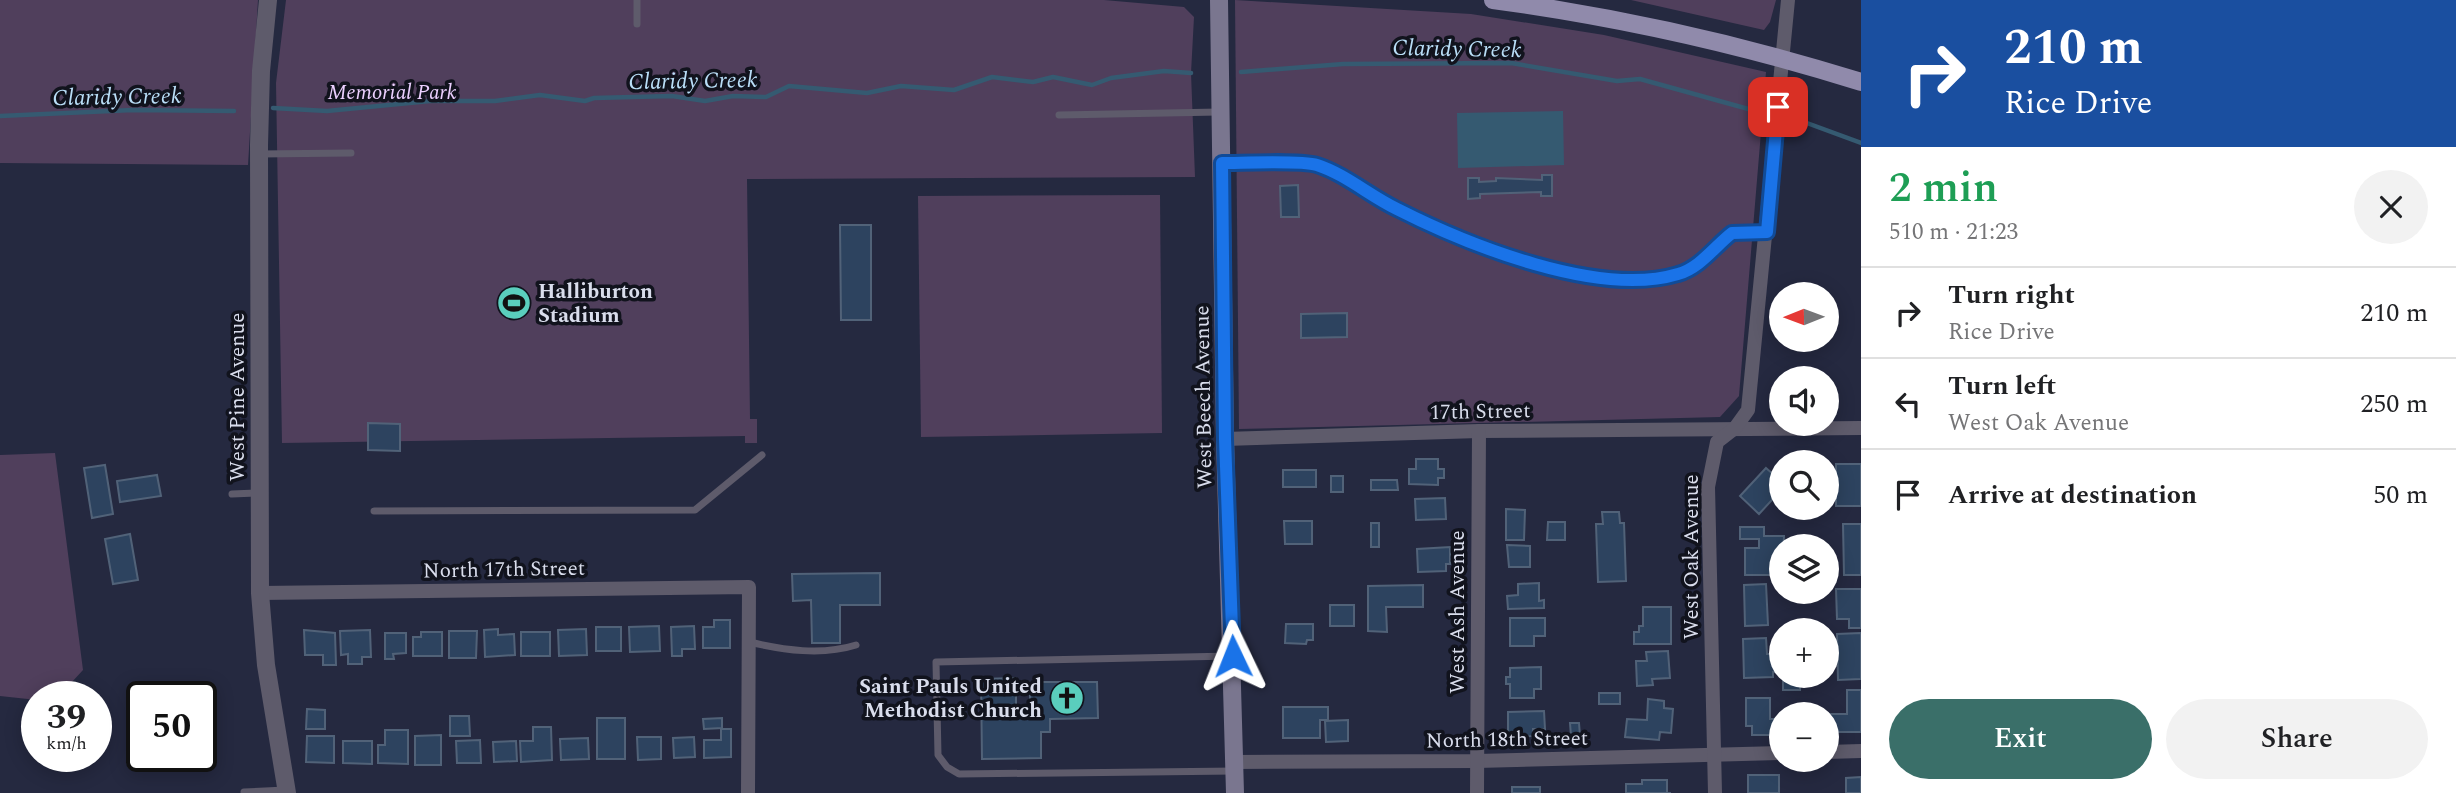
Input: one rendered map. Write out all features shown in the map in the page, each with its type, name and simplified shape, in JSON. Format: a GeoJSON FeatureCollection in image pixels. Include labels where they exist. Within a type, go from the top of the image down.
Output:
{"type":"FeatureCollection","features":[{"type":"Feature","properties":{"kind":"main road","name":"West Beech Avenue"},"geometry":{"type":"LineString","coordinates":[[1219,0],[1225,439],[1235,793]]}},
{"type":"Feature","properties":{"kind":"main road"},"geometry":{"type":"LineString","coordinates":[[1493,0],[1611,17],[1783,57],[1861,82]]}},
{"type":"Feature","properties":{"kind":"street","name":"West Pine Avenue"},"geometry":{"type":"LineString","coordinates":[[268,0],[261,71],[259,155],[260,593],[265,665],[286,791]]}},
{"type":"Feature","properties":{"kind":"street","name":"West Oak Avenue"},"geometry":{"type":"LineString","coordinates":[[1715,793],[1708,487],[1717,442],[1735,428],[1748,410],[1788,0]]}},
{"type":"Feature","properties":{"kind":"street"},"geometry":{"type":"LineString","coordinates":[[1222,163],[1316,164],[1394,208],[1453,235],[1534,263],[1580,275],[1625,279],[1680,274],[1703,260],[1732,233],[1767,232]]}},
{"type":"Feature","properties":{"kind":"street"},"geometry":{"type":"LineString","coordinates":[[1735,428],[1861,428]]}},
{"type":"Feature","properties":{"kind":"street","name":"17th Street"},"geometry":{"type":"LineString","coordinates":[[1225,439],[1479,431],[1735,428]]}},
{"type":"Feature","properties":{"kind":"street","name":"West Ash Avenue"},"geometry":{"type":"LineString","coordinates":[[1477,793],[1479,431]]}},
{"type":"Feature","properties":{"kind":"street","name":"North 17th Street"},"geometry":{"type":"LineString","coordinates":[[260,593],[749,587],[749,642]]}},
{"type":"Feature","properties":{"kind":"street"},"geometry":{"type":"LineString","coordinates":[[748,793],[749,642]]}},
{"type":"Feature","properties":{"kind":"street"},"geometry":{"type":"LineString","coordinates":[[1839,752],[1861,751]]}},
{"type":"Feature","properties":{"kind":"street","name":"North 18th Street"},"geometry":{"type":"LineString","coordinates":[[1234,766],[1769,753]]}},
{"type":"Feature","properties":{"kind":"lane"},"geometry":{"type":"LineString","coordinates":[[637,0],[637,24]]}},
{"type":"Feature","properties":{"kind":"lane"},"geometry":{"type":"LineString","coordinates":[[1059,115],[1221,112]]}},
{"type":"Feature","properties":{"kind":"lane"},"geometry":{"type":"LineString","coordinates":[[259,155],[351,153]]}},
{"type":"Feature","properties":{"kind":"lane"},"geometry":{"type":"LineString","coordinates":[[374,511],[695,510],[762,455]]}},
{"type":"Feature","properties":{"kind":"lane"},"geometry":{"type":"LineString","coordinates":[[232,494],[260,493]]}},
{"type":"Feature","properties":{"kind":"lane"},"geometry":{"type":"LineString","coordinates":[[749,642],[779,649],[805,651],[856,645]]}},
{"type":"Feature","properties":{"kind":"lane"},"geometry":{"type":"LineString","coordinates":[[1233,656],[936,662],[938,755],[947,767],[959,774],[1234,766]]}},
{"type":"Feature","properties":{"kind":"lane"},"geometry":{"type":"LineString","coordinates":[[244,793],[286,791]]}},
{"type":"Feature","properties":{"kind":"green space"},"geometry":{"type":"Polygon","coordinates":[[[0,0],[258,0],[248,165],[0,163],[0,0]]]}},
{"type":"Feature","properties":{"kind":"green space","name":"Memorial Park"},"geometry":{"type":"Polygon","coordinates":[[[286,0],[1104,0],[1184,7],[1194,17],[1191,73],[1195,177],[747,179],[750,419],[757,419],[757,443],[745,443],[745,436],[282,443],[276,83],[286,0]]]}},
{"type":"Feature","properties":{"kind":"green space"},"geometry":{"type":"Polygon","coordinates":[[[1235,0],[1471,14],[1604,35],[1766,72],[1739,396],[1720,417],[1239,429],[1235,0]]]}},
{"type":"Feature","properties":{"kind":"green space"},"geometry":{"type":"Polygon","coordinates":[[[1631,0],[1776,0],[1770,22],[1764,30],[1631,0]]]}},
{"type":"Feature","properties":{"kind":"green space"},"geometry":{"type":"Polygon","coordinates":[[[1160,195],[1162,433],[921,437],[918,196],[1160,195]]]}},
{"type":"Feature","properties":{"kind":"green space"},"geometry":{"type":"Polygon","coordinates":[[[55,453],[83,670],[73,681],[21,681],[21,698],[0,696],[0,455],[55,453]]]}},
{"type":"Feature","properties":{"kind":"water"},"geometry":{"type":"Polygon","coordinates":[[[1563,111],[1564,165],[1458,168],[1457,113],[1563,111]]]}},
{"type":"Feature","properties":{"kind":"building"},"geometry":{"type":"Polygon","coordinates":[[[1542,175],[1552,175],[1552,196],[1541,196],[1541,192],[1480,194],[1480,198],[1468,199],[1468,178],[1479,178],[1479,182],[1496,181],[1496,178],[1542,180],[1542,175]]]}},
{"type":"Feature","properties":{"kind":"building"},"geometry":{"type":"Polygon","coordinates":[[[1298,185],[1299,217],[1281,217],[1280,186],[1298,185]]]}},
{"type":"Feature","properties":{"kind":"building"},"geometry":{"type":"Polygon","coordinates":[[[840,225],[871,225],[871,320],[841,320],[840,225]]]}},
{"type":"Feature","properties":{"kind":"building"},"geometry":{"type":"Polygon","coordinates":[[[1347,313],[1347,337],[1301,338],[1301,314],[1347,313]]]}},
{"type":"Feature","properties":{"kind":"building"},"geometry":{"type":"Polygon","coordinates":[[[368,423],[400,424],[400,451],[368,450],[368,423]]]}},
{"type":"Feature","properties":{"kind":"building"},"geometry":{"type":"Polygon","coordinates":[[[1416,459],[1438,459],[1438,469],[1444,469],[1444,478],[1438,478],[1438,485],[1409,484],[1409,469],[1416,469],[1416,459]]]}},
{"type":"Feature","properties":{"kind":"building"},"geometry":{"type":"Polygon","coordinates":[[[1839,464],[1861,464],[1861,506],[1839,506],[1839,464]]]}},
{"type":"Feature","properties":{"kind":"building"},"geometry":{"type":"Polygon","coordinates":[[[105,465],[113,514],[92,518],[84,468],[105,465]]]}},
{"type":"Feature","properties":{"kind":"building"},"geometry":{"type":"Polygon","coordinates":[[[1766,468],[1769,471],[1769,503],[1759,514],[1740,496],[1766,468]]]}},
{"type":"Feature","properties":{"kind":"building"},"geometry":{"type":"Polygon","coordinates":[[[1283,470],[1316,470],[1316,487],[1283,487],[1283,470]]]}},
{"type":"Feature","properties":{"kind":"building"},"geometry":{"type":"Polygon","coordinates":[[[157,475],[161,496],[120,502],[117,481],[157,475]]]}},
{"type":"Feature","properties":{"kind":"building"},"geometry":{"type":"Polygon","coordinates":[[[1331,476],[1343,476],[1343,492],[1331,492],[1331,476]]]}},
{"type":"Feature","properties":{"kind":"building"},"geometry":{"type":"Polygon","coordinates":[[[1371,480],[1397,480],[1398,490],[1371,490],[1371,480]]]}},
{"type":"Feature","properties":{"kind":"building"},"geometry":{"type":"Polygon","coordinates":[[[1445,498],[1446,519],[1416,520],[1415,499],[1445,498]]]}},
{"type":"Feature","properties":{"kind":"building"},"geometry":{"type":"Polygon","coordinates":[[[1506,509],[1525,510],[1524,540],[1506,540],[1506,509]]]}},
{"type":"Feature","properties":{"kind":"building"},"geometry":{"type":"Polygon","coordinates":[[[1602,512],[1619,512],[1620,523],[1624,523],[1626,581],[1598,582],[1596,524],[1603,524],[1602,512]]]}},
{"type":"Feature","properties":{"kind":"building"},"geometry":{"type":"Polygon","coordinates":[[[1284,521],[1312,521],[1312,544],[1285,544],[1284,521]]]}},
{"type":"Feature","properties":{"kind":"building"},"geometry":{"type":"Polygon","coordinates":[[[1548,522],[1565,522],[1565,540],[1547,540],[1548,522]]]}},
{"type":"Feature","properties":{"kind":"building"},"geometry":{"type":"Polygon","coordinates":[[[1371,523],[1379,523],[1379,547],[1371,547],[1371,523]]]}},
{"type":"Feature","properties":{"kind":"building"},"geometry":{"type":"Polygon","coordinates":[[[1843,524],[1861,524],[1861,575],[1844,575],[1843,524]]]}},
{"type":"Feature","properties":{"kind":"building"},"geometry":{"type":"Polygon","coordinates":[[[1740,527],[1764,527],[1764,536],[1769,536],[1769,575],[1745,575],[1745,548],[1759,548],[1759,539],[1740,539],[1740,527]]]}},
{"type":"Feature","properties":{"kind":"building"},"geometry":{"type":"Polygon","coordinates":[[[130,534],[138,580],[113,584],[105,539],[130,534]]]}},
{"type":"Feature","properties":{"kind":"building"},"geometry":{"type":"Polygon","coordinates":[[[1507,545],[1530,546],[1530,567],[1509,567],[1507,545]]]}},
{"type":"Feature","properties":{"kind":"building"},"geometry":{"type":"Polygon","coordinates":[[[1450,547],[1450,564],[1446,564],[1446,571],[1418,572],[1417,549],[1450,547]]]}},
{"type":"Feature","properties":{"kind":"building"},"geometry":{"type":"Polygon","coordinates":[[[880,573],[880,605],[840,605],[840,643],[812,643],[811,600],[793,601],[792,574],[880,573]]]}},
{"type":"Feature","properties":{"kind":"building"},"geometry":{"type":"Polygon","coordinates":[[[1539,583],[1539,601],[1544,600],[1544,608],[1508,609],[1507,596],[1518,595],[1518,584],[1539,583]]]}},
{"type":"Feature","properties":{"kind":"building"},"geometry":{"type":"Polygon","coordinates":[[[1766,584],[1768,625],[1745,626],[1744,585],[1766,584]]]}},
{"type":"Feature","properties":{"kind":"building"},"geometry":{"type":"Polygon","coordinates":[[[1423,585],[1423,607],[1386,607],[1387,632],[1368,631],[1368,586],[1423,585]]]}},
{"type":"Feature","properties":{"kind":"building"},"geometry":{"type":"Polygon","coordinates":[[[1839,589],[1861,589],[1861,628],[1849,628],[1849,619],[1837,618],[1839,589]]]}},
{"type":"Feature","properties":{"kind":"building"},"geometry":{"type":"Polygon","coordinates":[[[1330,605],[1354,605],[1354,626],[1330,626],[1330,605]]]}},
{"type":"Feature","properties":{"kind":"building"},"geometry":{"type":"Polygon","coordinates":[[[1643,607],[1671,607],[1671,644],[1634,644],[1634,632],[1639,632],[1639,626],[1643,626],[1643,607]]]}},
{"type":"Feature","properties":{"kind":"building"},"geometry":{"type":"Polygon","coordinates":[[[1510,618],[1545,618],[1545,636],[1534,636],[1534,646],[1510,646],[1510,618]]]}},
{"type":"Feature","properties":{"kind":"building"},"geometry":{"type":"Polygon","coordinates":[[[714,620],[730,620],[730,648],[703,648],[703,627],[714,627],[714,620]]]}},
{"type":"Feature","properties":{"kind":"building"},"geometry":{"type":"Polygon","coordinates":[[[1286,624],[1313,624],[1313,640],[1307,640],[1306,644],[1285,643],[1286,624]]]}},
{"type":"Feature","properties":{"kind":"building"},"geometry":{"type":"Polygon","coordinates":[[[659,626],[660,651],[630,652],[629,627],[659,626]]]}},
{"type":"Feature","properties":{"kind":"building"},"geometry":{"type":"Polygon","coordinates":[[[694,626],[695,649],[682,649],[682,656],[672,656],[671,627],[694,626]]]}},
{"type":"Feature","properties":{"kind":"building"},"geometry":{"type":"Polygon","coordinates":[[[596,627],[621,627],[621,651],[596,651],[596,627]]]}},
{"type":"Feature","properties":{"kind":"building"},"geometry":{"type":"Polygon","coordinates":[[[498,629],[498,635],[514,634],[515,655],[485,657],[484,630],[498,629]]]}},
{"type":"Feature","properties":{"kind":"building"},"geometry":{"type":"Polygon","coordinates":[[[586,629],[587,655],[559,656],[558,630],[586,629]]]}},
{"type":"Feature","properties":{"kind":"building"},"geometry":{"type":"Polygon","coordinates":[[[304,630],[335,633],[336,665],[323,665],[323,655],[305,655],[304,630]]]}},
{"type":"Feature","properties":{"kind":"building"},"geometry":{"type":"Polygon","coordinates":[[[370,630],[371,657],[362,657],[362,664],[348,664],[348,654],[341,655],[340,631],[370,630]]]}},
{"type":"Feature","properties":{"kind":"building"},"geometry":{"type":"Polygon","coordinates":[[[449,631],[477,631],[476,658],[449,658],[449,631]]]}},
{"type":"Feature","properties":{"kind":"building"},"geometry":{"type":"Polygon","coordinates":[[[421,632],[442,632],[442,656],[413,656],[413,637],[421,637],[421,632]]]}},
{"type":"Feature","properties":{"kind":"building"},"geometry":{"type":"Polygon","coordinates":[[[521,632],[550,632],[550,656],[521,656],[521,632]]]}},
{"type":"Feature","properties":{"kind":"building"},"geometry":{"type":"Polygon","coordinates":[[[385,633],[406,633],[406,653],[393,654],[394,659],[385,659],[385,633]]]}},
{"type":"Feature","properties":{"kind":"building"},"geometry":{"type":"Polygon","coordinates":[[[1861,633],[1861,679],[1839,680],[1839,634],[1861,633]]]}},
{"type":"Feature","properties":{"kind":"building"},"geometry":{"type":"Polygon","coordinates":[[[1766,638],[1769,677],[1744,678],[1743,639],[1766,638]]]}},
{"type":"Feature","properties":{"kind":"building"},"geometry":{"type":"Polygon","coordinates":[[[1668,651],[1670,678],[1652,679],[1653,685],[1637,686],[1636,661],[1647,661],[1646,652],[1668,651]]]}},
{"type":"Feature","properties":{"kind":"building"},"geometry":{"type":"Polygon","coordinates":[[[1541,667],[1541,689],[1534,689],[1534,698],[1510,698],[1510,684],[1506,684],[1506,677],[1510,677],[1510,668],[1541,667]]]}},
{"type":"Feature","properties":{"kind":"building"},"geometry":{"type":"Polygon","coordinates":[[[1016,678],[1016,716],[1030,716],[1030,682],[1097,682],[1098,718],[1050,719],[1050,732],[1041,732],[1041,758],[982,759],[981,679],[1016,678]]]}},
{"type":"Feature","properties":{"kind":"building"},"geometry":{"type":"Polygon","coordinates":[[[1783,688],[1800,688],[1800,690],[1783,688]]]}},
{"type":"Feature","properties":{"kind":"building"},"geometry":{"type":"Polygon","coordinates":[[[1847,690],[1861,690],[1861,732],[1839,732],[1839,714],[1847,714],[1847,690]]]}},
{"type":"Feature","properties":{"kind":"building"},"geometry":{"type":"Polygon","coordinates":[[[1599,693],[1620,693],[1620,704],[1599,704],[1599,693]]]}},
{"type":"Feature","properties":{"kind":"building"},"geometry":{"type":"Polygon","coordinates":[[[1746,698],[1770,698],[1769,735],[1752,735],[1752,726],[1746,726],[1746,698]]]}},
{"type":"Feature","properties":{"kind":"building"},"geometry":{"type":"Polygon","coordinates":[[[1648,699],[1664,701],[1664,708],[1673,709],[1671,733],[1660,732],[1659,740],[1625,737],[1627,719],[1647,720],[1648,699]]]}},
{"type":"Feature","properties":{"kind":"building"},"geometry":{"type":"Polygon","coordinates":[[[1283,707],[1328,707],[1328,720],[1320,720],[1320,738],[1283,738],[1283,707]]]}},
{"type":"Feature","properties":{"kind":"building"},"geometry":{"type":"Polygon","coordinates":[[[307,709],[325,710],[325,729],[306,729],[307,709]]]}},
{"type":"Feature","properties":{"kind":"building"},"geometry":{"type":"Polygon","coordinates":[[[1544,711],[1545,729],[1533,729],[1533,736],[1508,737],[1508,712],[1544,711]]]}},
{"type":"Feature","properties":{"kind":"building"},"geometry":{"type":"Polygon","coordinates":[[[450,716],[469,716],[470,736],[450,736],[450,716]]]}},
{"type":"Feature","properties":{"kind":"building"},"geometry":{"type":"Polygon","coordinates":[[[597,718],[625,718],[625,759],[597,759],[597,718]]]}},
{"type":"Feature","properties":{"kind":"building"},"geometry":{"type":"Polygon","coordinates":[[[722,718],[722,728],[704,729],[703,719],[722,718]]]}},
{"type":"Feature","properties":{"kind":"building"},"geometry":{"type":"Polygon","coordinates":[[[1348,720],[1348,741],[1326,742],[1325,721],[1348,720]]]}},
{"type":"Feature","properties":{"kind":"building"},"geometry":{"type":"Polygon","coordinates":[[[1570,723],[1579,723],[1580,736],[1571,736],[1570,723]]]}},
{"type":"Feature","properties":{"kind":"building"},"geometry":{"type":"Polygon","coordinates":[[[533,727],[551,727],[552,760],[521,762],[520,741],[533,741],[533,727]]]}},
{"type":"Feature","properties":{"kind":"building"},"geometry":{"type":"Polygon","coordinates":[[[721,729],[731,729],[731,757],[704,758],[704,740],[721,740],[721,729]]]}},
{"type":"Feature","properties":{"kind":"building"},"geometry":{"type":"Polygon","coordinates":[[[385,730],[408,730],[408,764],[378,763],[378,745],[385,745],[385,730]]]}},
{"type":"Feature","properties":{"kind":"building"},"geometry":{"type":"Polygon","coordinates":[[[441,735],[441,765],[415,765],[415,736],[441,735]]]}},
{"type":"Feature","properties":{"kind":"building"},"geometry":{"type":"Polygon","coordinates":[[[307,736],[334,736],[334,763],[306,762],[307,736]]]}},
{"type":"Feature","properties":{"kind":"building"},"geometry":{"type":"Polygon","coordinates":[[[637,737],[661,737],[661,759],[638,760],[637,737]]]}},
{"type":"Feature","properties":{"kind":"building"},"geometry":{"type":"Polygon","coordinates":[[[694,737],[695,757],[674,758],[673,738],[694,737]]]}},
{"type":"Feature","properties":{"kind":"building"},"geometry":{"type":"Polygon","coordinates":[[[588,738],[589,759],[561,760],[560,739],[588,738]]]}},
{"type":"Feature","properties":{"kind":"building"},"geometry":{"type":"Polygon","coordinates":[[[480,740],[481,763],[457,763],[456,741],[480,740]]]}},
{"type":"Feature","properties":{"kind":"building"},"geometry":{"type":"Polygon","coordinates":[[[343,741],[372,741],[372,764],[343,763],[343,741]]]}},
{"type":"Feature","properties":{"kind":"building"},"geometry":{"type":"Polygon","coordinates":[[[516,741],[517,761],[494,762],[493,742],[516,741]]]}},
{"type":"Feature","properties":{"kind":"building"},"geometry":{"type":"Polygon","coordinates":[[[1748,775],[1779,775],[1779,793],[1748,793],[1748,775]]]}},
{"type":"Feature","properties":{"kind":"building"},"geometry":{"type":"Polygon","coordinates":[[[1861,777],[1861,793],[1846,793],[1846,778],[1861,777]]]}},
{"type":"Feature","properties":{"kind":"building"},"geometry":{"type":"Polygon","coordinates":[[[1642,780],[1667,780],[1667,793],[1626,793],[1626,784],[1642,784],[1642,780]]]}},
{"type":"Feature","properties":{"kind":"building"},"geometry":{"type":"Polygon","coordinates":[[[1512,787],[1540,787],[1540,793],[1512,793],[1512,787]]]}},
{"type":"Feature","properties":{"kind":"waterway","name":"Claridy Creek"},"geometry":{"type":"LineString","coordinates":[[1241,72],[1343,64],[1511,63],[1617,81],[1640,79],[1752,110]]}},
{"type":"Feature","properties":{"kind":"waterway","name":"Claridy Creek"},"geometry":{"type":"LineString","coordinates":[[273,108],[327,111],[430,101],[495,101],[540,95],[585,101],[594,98],[672,96],[705,101],[733,96],[766,97],[789,86],[867,93],[901,86],[954,90],[992,77],[1033,82],[1053,77],[1092,85],[1111,78],[1164,71],[1191,73]]}},
{"type":"Feature","properties":{"kind":"waterway","name":"Claridy Creek"},"geometry":{"type":"LineString","coordinates":[[0,116],[133,110],[234,111]]}},
{"type":"Feature","properties":{"kind":"waterway","name":"Claridy Creek"},"geometry":{"type":"LineString","coordinates":[[1796,119],[1861,143]]}},
{"type":"Feature","properties":{"kind":"place","name":"Halliburton Stadium"},"geometry":{"type":"Point","coordinates":[514,303]}},
{"type":"Feature","properties":{"kind":"place","name":"Saint Pauls United Methodist Church"},"geometry":{"type":"Point","coordinates":[1067,698]}},
{"type":"Feature","properties":{"kind":"route"},"geometry":{"type":"LineString","coordinates":[[1233,656],[1225,439],[1222,163],[1316,164],[1394,208],[1453,235],[1534,263],[1580,275],[1625,279],[1660,278],[1680,274],[1703,260],[1732,233],[1767,232],[1778,107]]}}]}
